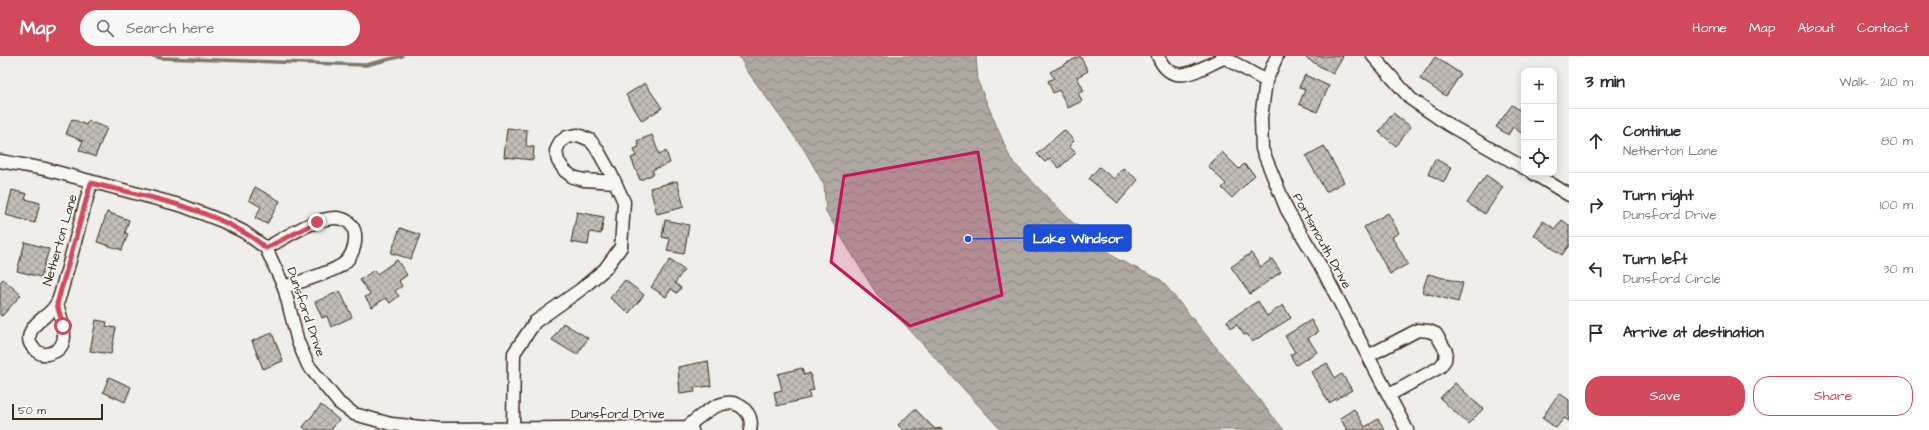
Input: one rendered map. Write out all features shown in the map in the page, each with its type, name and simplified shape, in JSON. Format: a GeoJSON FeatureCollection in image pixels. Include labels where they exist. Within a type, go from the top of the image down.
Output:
{"type":"FeatureCollection","features":[{"type":"Feature","properties":{"kind":"street"},"geometry":{"type":"LineString","coordinates":[[1158,56],[1162,64],[1170,71],[1179,75],[1190,74],[1223,57],[1266,81]]}},
{"type":"Feature","properties":{"kind":"street","name":"Portsmouth Drive"},"geometry":{"type":"LineString","coordinates":[[1277,56],[1266,81],[1261,118],[1262,149],[1268,168],[1287,210],[1320,265],[1407,430]]}},
{"type":"Feature","properties":{"kind":"street"},"geometry":{"type":"LineString","coordinates":[[1373,56],[1412,99],[1449,125],[1521,166]]}},
{"type":"Feature","properties":{"kind":"street"},"geometry":{"type":"LineString","coordinates":[[513,428],[514,353],[535,322],[580,290],[605,269],[621,247],[624,202],[615,182],[597,150],[590,140],[578,135],[567,137],[560,142],[556,151],[558,160],[565,171],[572,177],[584,180],[615,182]]}},
{"type":"Feature","properties":{"kind":"street","name":"Dunsford Drive"},"geometry":{"type":"LineString","coordinates":[[0,161],[45,169],[91,183],[190,209],[222,221],[244,232],[266,248],[284,287],[298,342],[308,365],[339,403],[354,414],[391,424],[441,429],[690,429],[712,408],[726,403],[736,404],[743,408],[749,415],[752,424],[750,430]]}},
{"type":"Feature","properties":{"kind":"street"},"geometry":{"type":"LineString","coordinates":[[1538,176],[1569,194]]}},
{"type":"Feature","properties":{"kind":"street","name":"Netherton Lane"},"geometry":{"type":"LineString","coordinates":[[57,304],[91,183]]}},
{"type":"Feature","properties":{"kind":"street"},"geometry":{"type":"LineString","coordinates":[[266,248],[317,222],[337,218],[347,222],[354,228],[356,239],[354,248],[349,258],[341,265],[284,287]]}},
{"type":"Feature","properties":{"kind":"street"},"geometry":{"type":"LineString","coordinates":[[1368,356],[1418,330],[1429,331],[1436,334],[1446,351],[1445,360],[1440,366],[1389,395]]}},
{"type":"Feature","properties":{"kind":"highlighted area"},"geometry":{"type":"Polygon","coordinates":[[[978,152],[1002,295],[910,326],[831,262],[844,176],[978,152]]]}},
{"type":"Feature","properties":{"kind":"water"},"geometry":{"type":"Polygon","coordinates":[[[739,56],[976,56],[978,82],[1011,160],[1070,220],[1117,259],[1161,280],[1284,430],[1001,430],[876,293],[826,212],[824,185],[805,151],[748,72],[739,56]]]}},
{"type":"Feature","properties":{"kind":"building"},"geometry":{"type":"Polygon","coordinates":[[[1080,56],[1088,71],[1077,77],[1084,91],[1078,93],[1082,101],[1068,108],[1059,90],[1053,93],[1048,81],[1054,78],[1050,72],[1080,56]]]}},
{"type":"Feature","properties":{"kind":"building"},"geometry":{"type":"Polygon","coordinates":[[[1307,56],[1343,57],[1333,74],[1306,58],[1307,56]]]}},
{"type":"Feature","properties":{"kind":"building"},"geometry":{"type":"Polygon","coordinates":[[[1435,57],[1461,74],[1446,96],[1420,79],[1435,57]]]}},
{"type":"Feature","properties":{"kind":"building"},"geometry":{"type":"Polygon","coordinates":[[[1305,75],[1329,86],[1317,112],[1299,104],[1305,90],[1299,87],[1305,75]]]}},
{"type":"Feature","properties":{"kind":"building"},"geometry":{"type":"Polygon","coordinates":[[[645,83],[662,108],[642,121],[626,95],[645,83]]]}},
{"type":"Feature","properties":{"kind":"building"},"geometry":{"type":"Polygon","coordinates":[[[1512,105],[1521,111],[1521,133],[1513,127],[1508,135],[1496,127],[1512,105]]]}},
{"type":"Feature","properties":{"kind":"building"},"geometry":{"type":"Polygon","coordinates":[[[1393,113],[1411,127],[1396,146],[1379,132],[1393,113]]]}},
{"type":"Feature","properties":{"kind":"building"},"geometry":{"type":"Polygon","coordinates":[[[72,119],[86,125],[88,121],[107,128],[95,157],[79,150],[83,141],[66,134],[72,119]]]}},
{"type":"Feature","properties":{"kind":"building"},"geometry":{"type":"Polygon","coordinates":[[[507,128],[527,130],[526,146],[534,147],[533,160],[504,157],[507,128]]]}},
{"type":"Feature","properties":{"kind":"building"},"geometry":{"type":"Polygon","coordinates":[[[1064,130],[1074,141],[1069,146],[1076,153],[1059,168],[1050,158],[1045,162],[1037,154],[1064,130]]]}},
{"type":"Feature","properties":{"kind":"building"},"geometry":{"type":"Polygon","coordinates":[[[652,135],[659,154],[666,151],[670,163],[652,170],[654,174],[640,180],[631,158],[636,156],[634,149],[639,147],[637,141],[652,135]]]}},
{"type":"Feature","properties":{"kind":"building"},"geometry":{"type":"Polygon","coordinates":[[[1324,146],[1344,182],[1326,192],[1306,156],[1324,146]]]}},
{"type":"Feature","properties":{"kind":"building"},"geometry":{"type":"Polygon","coordinates":[[[1222,152],[1239,169],[1244,164],[1255,175],[1232,198],[1222,188],[1226,184],[1208,166],[1222,152]]]}},
{"type":"Feature","properties":{"kind":"building"},"geometry":{"type":"Polygon","coordinates":[[[1435,159],[1451,167],[1444,182],[1428,174],[1435,159]]]}},
{"type":"Feature","properties":{"kind":"building"},"geometry":{"type":"Polygon","coordinates":[[[1099,167],[1114,179],[1123,168],[1138,180],[1118,203],[1089,179],[1099,167]]]}},
{"type":"Feature","properties":{"kind":"building"},"geometry":{"type":"Polygon","coordinates":[[[1486,175],[1503,187],[1485,214],[1467,203],[1486,175]]]}},
{"type":"Feature","properties":{"kind":"building"},"geometry":{"type":"Polygon","coordinates":[[[677,181],[684,207],[657,214],[650,188],[677,181]]]}},
{"type":"Feature","properties":{"kind":"building"},"geometry":{"type":"Polygon","coordinates":[[[255,187],[280,201],[267,224],[255,218],[261,207],[249,200],[255,187]]]}},
{"type":"Feature","properties":{"kind":"building"},"geometry":{"type":"Polygon","coordinates":[[[12,190],[27,194],[25,199],[40,203],[35,223],[6,215],[12,190]]]}},
{"type":"Feature","properties":{"kind":"building"},"geometry":{"type":"Polygon","coordinates":[[[107,212],[129,220],[125,233],[128,234],[122,250],[97,242],[107,212]]]}},
{"type":"Feature","properties":{"kind":"building"},"geometry":{"type":"Polygon","coordinates":[[[577,212],[604,217],[601,234],[590,232],[588,245],[571,242],[577,212]]]}},
{"type":"Feature","properties":{"kind":"building"},"geometry":{"type":"Polygon","coordinates":[[[1388,213],[1399,233],[1392,237],[1408,264],[1390,274],[1364,227],[1388,213]]]}},
{"type":"Feature","properties":{"kind":"building"},"geometry":{"type":"Polygon","coordinates":[[[665,220],[689,225],[684,254],[667,251],[670,239],[662,237],[665,220]]]}},
{"type":"Feature","properties":{"kind":"building"},"geometry":{"type":"Polygon","coordinates":[[[1562,220],[1569,225],[1569,245],[1562,255],[1534,235],[1543,221],[1555,229],[1562,220]]]}},
{"type":"Feature","properties":{"kind":"building"},"geometry":{"type":"Polygon","coordinates":[[[400,228],[420,235],[411,259],[391,253],[400,228]]]}},
{"type":"Feature","properties":{"kind":"building"},"geometry":{"type":"Polygon","coordinates":[[[25,242],[49,249],[41,277],[17,271],[25,242]]]}},
{"type":"Feature","properties":{"kind":"building"},"geometry":{"type":"Polygon","coordinates":[[[1251,253],[1261,267],[1272,259],[1281,272],[1250,294],[1231,267],[1251,253]]]}},
{"type":"Feature","properties":{"kind":"building"},"geometry":{"type":"Polygon","coordinates":[[[397,260],[407,275],[399,281],[402,286],[395,291],[399,296],[390,303],[386,298],[372,307],[365,297],[370,294],[360,280],[374,270],[377,274],[397,260]]]}},
{"type":"Feature","properties":{"kind":"building"},"geometry":{"type":"Polygon","coordinates":[[[670,260],[684,270],[675,283],[681,288],[677,293],[671,289],[666,297],[651,287],[670,260]]]}},
{"type":"Feature","properties":{"kind":"building"},"geometry":{"type":"Polygon","coordinates":[[[1428,274],[1463,283],[1458,302],[1422,292],[1428,274]]]}},
{"type":"Feature","properties":{"kind":"building"},"geometry":{"type":"Polygon","coordinates":[[[3,279],[21,295],[2,316],[0,315],[0,282],[3,279]]]}},
{"type":"Feature","properties":{"kind":"building"},"geometry":{"type":"Polygon","coordinates":[[[625,280],[644,295],[629,313],[610,298],[625,280]]]}},
{"type":"Feature","properties":{"kind":"building"},"geometry":{"type":"Polygon","coordinates":[[[340,291],[352,317],[331,327],[327,316],[322,318],[315,302],[340,291]]]}},
{"type":"Feature","properties":{"kind":"building"},"geometry":{"type":"Polygon","coordinates":[[[1258,301],[1267,316],[1283,305],[1291,318],[1252,342],[1247,334],[1244,335],[1237,325],[1231,328],[1227,321],[1258,301]]]}},
{"type":"Feature","properties":{"kind":"building"},"geometry":{"type":"Polygon","coordinates":[[[96,320],[107,322],[106,326],[116,328],[111,354],[90,351],[96,320]]]}},
{"type":"Feature","properties":{"kind":"building"},"geometry":{"type":"Polygon","coordinates":[[[1311,320],[1318,332],[1308,338],[1317,352],[1296,365],[1290,355],[1295,352],[1285,336],[1311,320]]]}},
{"type":"Feature","properties":{"kind":"building"},"geometry":{"type":"Polygon","coordinates":[[[563,323],[588,338],[577,355],[552,340],[563,323]]]}},
{"type":"Feature","properties":{"kind":"building"},"geometry":{"type":"Polygon","coordinates":[[[272,333],[283,361],[263,369],[252,341],[272,333]]]}},
{"type":"Feature","properties":{"kind":"building"},"geometry":{"type":"Polygon","coordinates":[[[708,361],[711,386],[694,388],[695,392],[680,394],[678,367],[708,361]]]}},
{"type":"Feature","properties":{"kind":"building"},"geometry":{"type":"Polygon","coordinates":[[[1327,363],[1335,378],[1342,374],[1352,390],[1329,403],[1311,372],[1327,363]]]}},
{"type":"Feature","properties":{"kind":"building"},"geometry":{"type":"Polygon","coordinates":[[[802,368],[804,375],[810,373],[814,390],[809,391],[810,398],[777,406],[774,392],[782,390],[778,374],[802,368]]]}},
{"type":"Feature","properties":{"kind":"building"},"geometry":{"type":"Polygon","coordinates":[[[109,377],[131,387],[125,402],[103,392],[109,377]]]}},
{"type":"Feature","properties":{"kind":"building"},"geometry":{"type":"Polygon","coordinates":[[[1455,383],[1483,409],[1468,424],[1440,398],[1455,383]]]}},
{"type":"Feature","properties":{"kind":"building"},"geometry":{"type":"Polygon","coordinates":[[[1559,393],[1569,400],[1569,421],[1564,418],[1556,428],[1542,418],[1559,393]]]}},
{"type":"Feature","properties":{"kind":"building"},"geometry":{"type":"Polygon","coordinates":[[[321,405],[339,420],[331,430],[307,430],[303,427],[321,405]]]}},
{"type":"Feature","properties":{"kind":"building"},"geometry":{"type":"Polygon","coordinates":[[[915,409],[935,429],[942,428],[942,430],[903,430],[898,425],[915,409]]]}},
{"type":"Feature","properties":{"kind":"building"},"geometry":{"type":"Polygon","coordinates":[[[1354,409],[1365,427],[1378,419],[1385,430],[1347,430],[1340,418],[1354,409]]]}},
{"type":"Feature","properties":{"kind":"waterway"},"geometry":{"type":"LineString","coordinates":[[153,56],[161,58],[366,65],[402,56]]}},
{"type":"Feature","properties":{"kind":"place","name":"Lake Windsor"},"geometry":{"type":"Point","coordinates":[968,239]}},
{"type":"Feature","properties":{"kind":"route"},"geometry":{"type":"LineString","coordinates":[[63,326],[57,304],[91,183],[183,206],[222,221],[244,232],[266,248],[317,222]]}}]}
